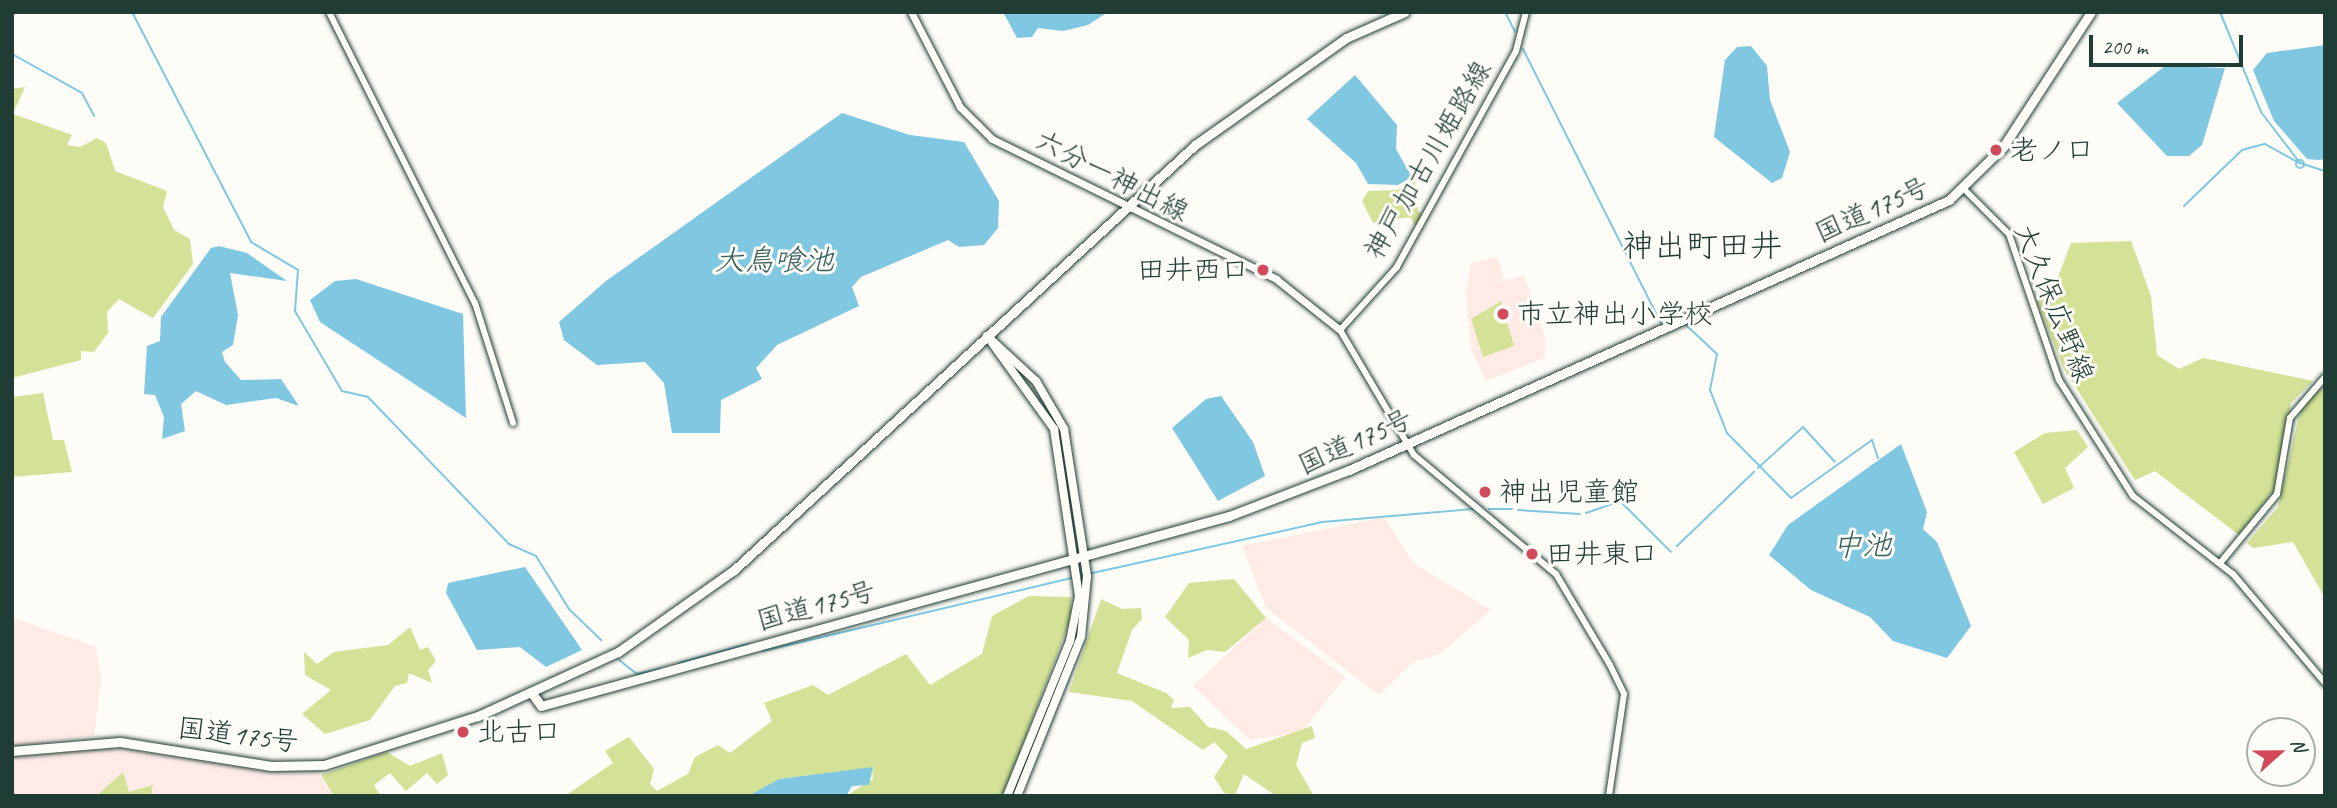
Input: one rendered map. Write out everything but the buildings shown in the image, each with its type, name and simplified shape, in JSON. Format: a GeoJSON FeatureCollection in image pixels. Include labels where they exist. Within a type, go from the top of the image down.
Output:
{"type":"FeatureCollection","features":[{"type":"Feature","properties":{"kind":"highway","name":"国道175号"},"geometry":{"type":"LineString","coordinates":[[12,751],[120,742],[261,765],[324,765],[450,726],[618,652],[706,594],[1127,207],[1270,86],[1346,38],[1405,12]]}},
{"type":"Feature","properties":{"kind":"highway","name":"国道175号"},"geometry":{"type":"LineString","coordinates":[[531,692],[541,706],[1079,558],[1280,499],[1932,209],[1964,188],[2012,136],[2091,12]]}},
{"type":"Feature","properties":{"kind":"main road","name":"六分一神出線"},"geometry":{"type":"LineString","coordinates":[[911,12],[952,94],[976,126],[1127,207],[1276,279],[1340,330]]}},
{"type":"Feature","properties":{"kind":"main road"},"geometry":{"type":"LineString","coordinates":[[987,336],[1036,381],[1057,413],[1070,452],[1084,624],[1017,796]]}},
{"type":"Feature","properties":{"kind":"main road"},"geometry":{"type":"LineString","coordinates":[[1007,796],[1070,641],[1079,596],[1079,558]]}},
{"type":"Feature","properties":{"kind":"street"},"geometry":{"type":"LineString","coordinates":[[329,12],[479,313],[513,423]]}},
{"type":"Feature","properties":{"kind":"street","name":"神戸加古川姫路線"},"geometry":{"type":"LineString","coordinates":[[1340,330],[1397,267],[1516,51],[1526,12]]}},
{"type":"Feature","properties":{"kind":"street","name":"大久保広野線"},"geometry":{"type":"LineString","coordinates":[[1964,188],[2009,233],[2059,380],[2133,496],[2221,562],[2325,683]]}},
{"type":"Feature","properties":{"kind":"street"},"geometry":{"type":"LineString","coordinates":[[1340,330],[1406,444],[1556,574],[1610,665],[1624,694],[1609,796]]}},
{"type":"Feature","properties":{"kind":"street"},"geometry":{"type":"LineString","coordinates":[[2221,562],[2277,494],[2290,418],[2325,377]]}},
{"type":"Feature","properties":{"kind":"shaded area","name":"市立神出小学校"},"geometry":{"type":"Polygon","coordinates":[[[1498,257],[1504,279],[1495,283],[1524,275],[1545,337],[1545,358],[1486,381],[1471,349],[1466,292],[1471,263],[1498,257]]]}},
{"type":"Feature","properties":{"kind":"shaded area"},"geometry":{"type":"Polygon","coordinates":[[[1384,517],[1413,563],[1491,610],[1440,654],[1412,663],[1379,695],[1266,608],[1242,546],[1384,517]]]}},
{"type":"Feature","properties":{"kind":"shaded area"},"geometry":{"type":"Polygon","coordinates":[[[12,617],[96,647],[101,680],[94,736],[12,747],[12,617]]]}},
{"type":"Feature","properties":{"kind":"shaded area"},"geometry":{"type":"Polygon","coordinates":[[[1266,618],[1345,677],[1302,732],[1250,740],[1193,686],[1266,618]]]}},
{"type":"Feature","properties":{"kind":"shaded area"},"geometry":{"type":"Polygon","coordinates":[[[97,745],[275,772],[316,769],[334,796],[151,796],[153,786],[129,792],[123,772],[96,796],[12,796],[12,754],[97,745]]]}},
{"type":"Feature","properties":{"kind":"green space"},"geometry":{"type":"Polygon","coordinates":[[[25,87],[13,114],[72,135],[67,145],[80,147],[97,138],[106,143],[115,171],[167,191],[163,207],[174,230],[190,239],[193,264],[153,318],[119,299],[107,312],[108,333],[94,352],[81,351],[81,360],[12,378],[12,89],[25,87]]]}},
{"type":"Feature","properties":{"kind":"green space"},"geometry":{"type":"Polygon","coordinates":[[[1415,179],[1418,211],[1426,216],[1418,230],[1410,217],[1373,223],[1362,201],[1368,191],[1397,190],[1415,179]]]}},
{"type":"Feature","properties":{"kind":"green space"},"geometry":{"type":"Polygon","coordinates":[[[2131,241],[2151,296],[2157,355],[2179,369],[2203,358],[2313,381],[2291,403],[2277,486],[2239,535],[2155,471],[2135,480],[2064,369],[2037,301],[2052,293],[2071,243],[2131,241]]]}},
{"type":"Feature","properties":{"kind":"green space"},"geometry":{"type":"Polygon","coordinates":[[[1501,301],[1514,346],[1483,357],[1471,319],[1501,301]]]}},
{"type":"Feature","properties":{"kind":"green space"},"geometry":{"type":"Polygon","coordinates":[[[2325,386],[2325,598],[2293,542],[2253,548],[2247,543],[2278,507],[2302,403],[2325,386]]]}},
{"type":"Feature","properties":{"kind":"green space"},"geometry":{"type":"Polygon","coordinates":[[[43,393],[53,440],[64,440],[72,472],[12,477],[12,397],[43,393]]]}},
{"type":"Feature","properties":{"kind":"green space"},"geometry":{"type":"Polygon","coordinates":[[[2077,430],[2088,447],[2065,468],[2074,488],[2043,504],[2014,452],[2045,433],[2077,430]]]}},
{"type":"Feature","properties":{"kind":"green space"},"geometry":{"type":"Polygon","coordinates":[[[1234,579],[1266,618],[1225,652],[1207,650],[1188,658],[1189,640],[1165,617],[1189,583],[1234,579]]]}},
{"type":"Feature","properties":{"kind":"green space"},"geometry":{"type":"Polygon","coordinates":[[[1029,596],[1071,597],[1072,615],[1003,796],[846,796],[873,779],[872,768],[779,779],[748,796],[565,796],[613,763],[605,751],[629,737],[654,769],[650,784],[657,791],[688,774],[695,757],[718,745],[730,753],[772,721],[764,703],[813,685],[828,695],[906,654],[930,685],[982,654],[992,616],[1029,596]]]}},
{"type":"Feature","properties":{"kind":"green space"},"geometry":{"type":"Polygon","coordinates":[[[1101,599],[1122,609],[1141,608],[1142,619],[1132,630],[1117,673],[1166,693],[1174,700],[1171,708],[1190,707],[1208,727],[1226,731],[1246,749],[1312,726],[1315,738],[1302,743],[1296,765],[1314,796],[1276,796],[1244,774],[1235,795],[1224,793],[1214,777],[1228,756],[1214,742],[1203,750],[1132,701],[1069,692],[1101,599]]]}},
{"type":"Feature","properties":{"kind":"green space"},"geometry":{"type":"Polygon","coordinates":[[[410,627],[420,650],[428,647],[436,661],[428,670],[432,683],[409,673],[407,683],[395,686],[370,720],[325,734],[302,714],[331,690],[305,675],[304,652],[317,664],[334,652],[388,645],[410,627]]]}},
{"type":"Feature","properties":{"kind":"green space"},"geometry":{"type":"Polygon","coordinates":[[[387,752],[410,766],[442,753],[448,775],[437,784],[427,773],[406,791],[390,773],[374,785],[381,796],[334,796],[321,775],[387,752]]]}},
{"type":"Feature","properties":{"kind":"green space"},"geometry":{"type":"Polygon","coordinates":[[[123,772],[129,792],[153,785],[151,796],[96,796],[123,772]]]}},
{"type":"Feature","properties":{"kind":"water"},"geometry":{"type":"Polygon","coordinates":[[[1003,12],[1108,12],[1088,25],[1063,31],[1038,28],[1032,37],[1017,38],[1003,12]]]}},
{"type":"Feature","properties":{"kind":"water"},"geometry":{"type":"Polygon","coordinates":[[[2325,45],[2325,159],[2307,159],[2274,121],[2253,70],[2267,53],[2325,45]]]}},
{"type":"Feature","properties":{"kind":"water"},"geometry":{"type":"Polygon","coordinates":[[[1751,46],[1767,66],[1770,100],[1790,152],[1782,178],[1772,183],[1714,137],[1725,60],[1737,47],[1751,46]]]}},
{"type":"Feature","properties":{"kind":"water"},"geometry":{"type":"Polygon","coordinates":[[[2165,66],[2225,68],[2202,145],[2189,156],[2167,156],[2117,103],[2165,66]]]}},
{"type":"Feature","properties":{"kind":"water"},"geometry":{"type":"Polygon","coordinates":[[[1355,75],[1397,125],[1396,149],[1412,177],[1398,185],[1368,184],[1356,163],[1307,119],[1355,75]]]}},
{"type":"Feature","properties":{"kind":"water","name":"大鳥喰池"},"geometry":{"type":"Polygon","coordinates":[[[842,113],[910,135],[964,142],[999,201],[998,228],[984,245],[959,247],[948,240],[861,277],[852,287],[859,306],[777,345],[756,368],[762,379],[721,400],[720,433],[672,433],[664,383],[645,362],[597,365],[564,340],[559,322],[606,281],[842,113]]]}},
{"type":"Feature","properties":{"kind":"water"},"geometry":{"type":"Polygon","coordinates":[[[219,246],[247,253],[287,281],[230,273],[238,315],[233,345],[222,352],[225,362],[241,380],[281,379],[299,406],[276,398],[226,405],[196,391],[181,404],[185,431],[162,439],[164,417],[155,395],[144,394],[147,346],[160,341],[161,317],[211,248],[219,246]]]}},
{"type":"Feature","properties":{"kind":"water"},"geometry":{"type":"Polygon","coordinates":[[[356,279],[463,314],[466,418],[320,322],[310,300],[335,281],[356,279]]]}},
{"type":"Feature","properties":{"kind":"water"},"geometry":{"type":"Polygon","coordinates":[[[1221,396],[1253,442],[1265,476],[1218,501],[1172,428],[1206,399],[1221,396]]]}},
{"type":"Feature","properties":{"kind":"water","name":"中池"},"geometry":{"type":"Polygon","coordinates":[[[1901,444],[1927,512],[1923,529],[1937,542],[1971,626],[1947,658],[1893,641],[1870,617],[1811,590],[1769,555],[1788,525],[1901,444]]]}},
{"type":"Feature","properties":{"kind":"water"},"geometry":{"type":"Polygon","coordinates":[[[525,567],[582,650],[546,667],[520,647],[477,650],[446,593],[448,583],[525,567]]]}},
{"type":"Feature","properties":{"kind":"water"},"geometry":{"type":"Polygon","coordinates":[[[873,767],[869,785],[852,786],[846,796],[748,796],[779,779],[873,767]]]}},
{"type":"Feature","properties":{"kind":"waterway"},"geometry":{"type":"LineString","coordinates":[[132,12],[251,242],[298,270],[295,311],[342,391],[368,397],[509,544],[536,556],[569,609],[601,640]]}},
{"type":"Feature","properties":{"kind":"waterway"},"geometry":{"type":"LineString","coordinates":[[1505,12],[1515,32]]}},
{"type":"Feature","properties":{"kind":"waterway"},"geometry":{"type":"LineString","coordinates":[[2220,12],[2261,112],[2300,163],[2325,171]]}},
{"type":"Feature","properties":{"kind":"waterway"},"geometry":{"type":"LineString","coordinates":[[1523,49],[1661,323],[1679,314]]}},
{"type":"Feature","properties":{"kind":"waterway"},"geometry":{"type":"LineString","coordinates":[[12,54],[82,93],[94,116]]}},
{"type":"Feature","properties":{"kind":"waterway"},"geometry":{"type":"LineString","coordinates":[[2184,206],[2242,150],[2265,144],[2299,163]]}},
{"type":"Feature","properties":{"kind":"waterway"},"geometry":{"type":"LineString","coordinates":[[2300,160],[2304,164],[2300,168],[2296,164],[2300,160]]}},
{"type":"Feature","properties":{"kind":"waterway"},"geometry":{"type":"LineString","coordinates":[[1686,325],[1717,354],[1710,390],[1727,433],[1791,498],[1872,440],[1878,458]]}},
{"type":"Feature","properties":{"kind":"waterway"},"geometry":{"type":"LineString","coordinates":[[1758,468],[1803,427],[1835,462]]}},
{"type":"Feature","properties":{"kind":"waterway"},"geometry":{"type":"LineString","coordinates":[[1677,546],[1754,472]]}},
{"type":"Feature","properties":{"kind":"waterway"},"geometry":{"type":"LineString","coordinates":[[1586,513],[1620,501],[1671,552]]}},
{"type":"Feature","properties":{"kind":"waterway"},"geometry":{"type":"LineString","coordinates":[[1088,574],[1322,522],[1475,509]]}},
{"type":"Feature","properties":{"kind":"waterway"},"geometry":{"type":"LineString","coordinates":[[1489,509],[1512,509]]}},
{"type":"Feature","properties":{"kind":"waterway"},"geometry":{"type":"LineString","coordinates":[[1518,510],[1580,514]]}},
{"type":"Feature","properties":{"kind":"waterway"},"geometry":{"type":"LineString","coordinates":[[763,651],[1073,578]]}},
{"type":"Feature","properties":{"kind":"waterway"},"geometry":{"type":"LineString","coordinates":[[679,663],[748,644]]}},
{"type":"Feature","properties":{"kind":"waterway"},"geometry":{"type":"LineString","coordinates":[[619,660],[637,674],[660,669]]}},
{"type":"Feature","properties":{"kind":"place","name":"老ノ口"},"geometry":{"type":"Point","coordinates":[1996,150]}},
{"type":"Feature","properties":{"kind":"place","name":"田井西口"},"geometry":{"type":"Point","coordinates":[1263,270]}},
{"type":"Feature","properties":{"kind":"place","name":"市立神出小学校"},"geometry":{"type":"Point","coordinates":[1503,314]}},
{"type":"Feature","properties":{"kind":"place","name":"神出児童館"},"geometry":{"type":"Point","coordinates":[1485,492]}},
{"type":"Feature","properties":{"kind":"place","name":"田井東口"},"geometry":{"type":"Point","coordinates":[1532,554]}},
{"type":"Feature","properties":{"kind":"place","name":"北古口"},"geometry":{"type":"Point","coordinates":[463,732]}},
{"type":"Feature","properties":{"kind":"district","name":"神出町田井"},"geometry":{"type":"Point","coordinates":[1702,246]}}]}
